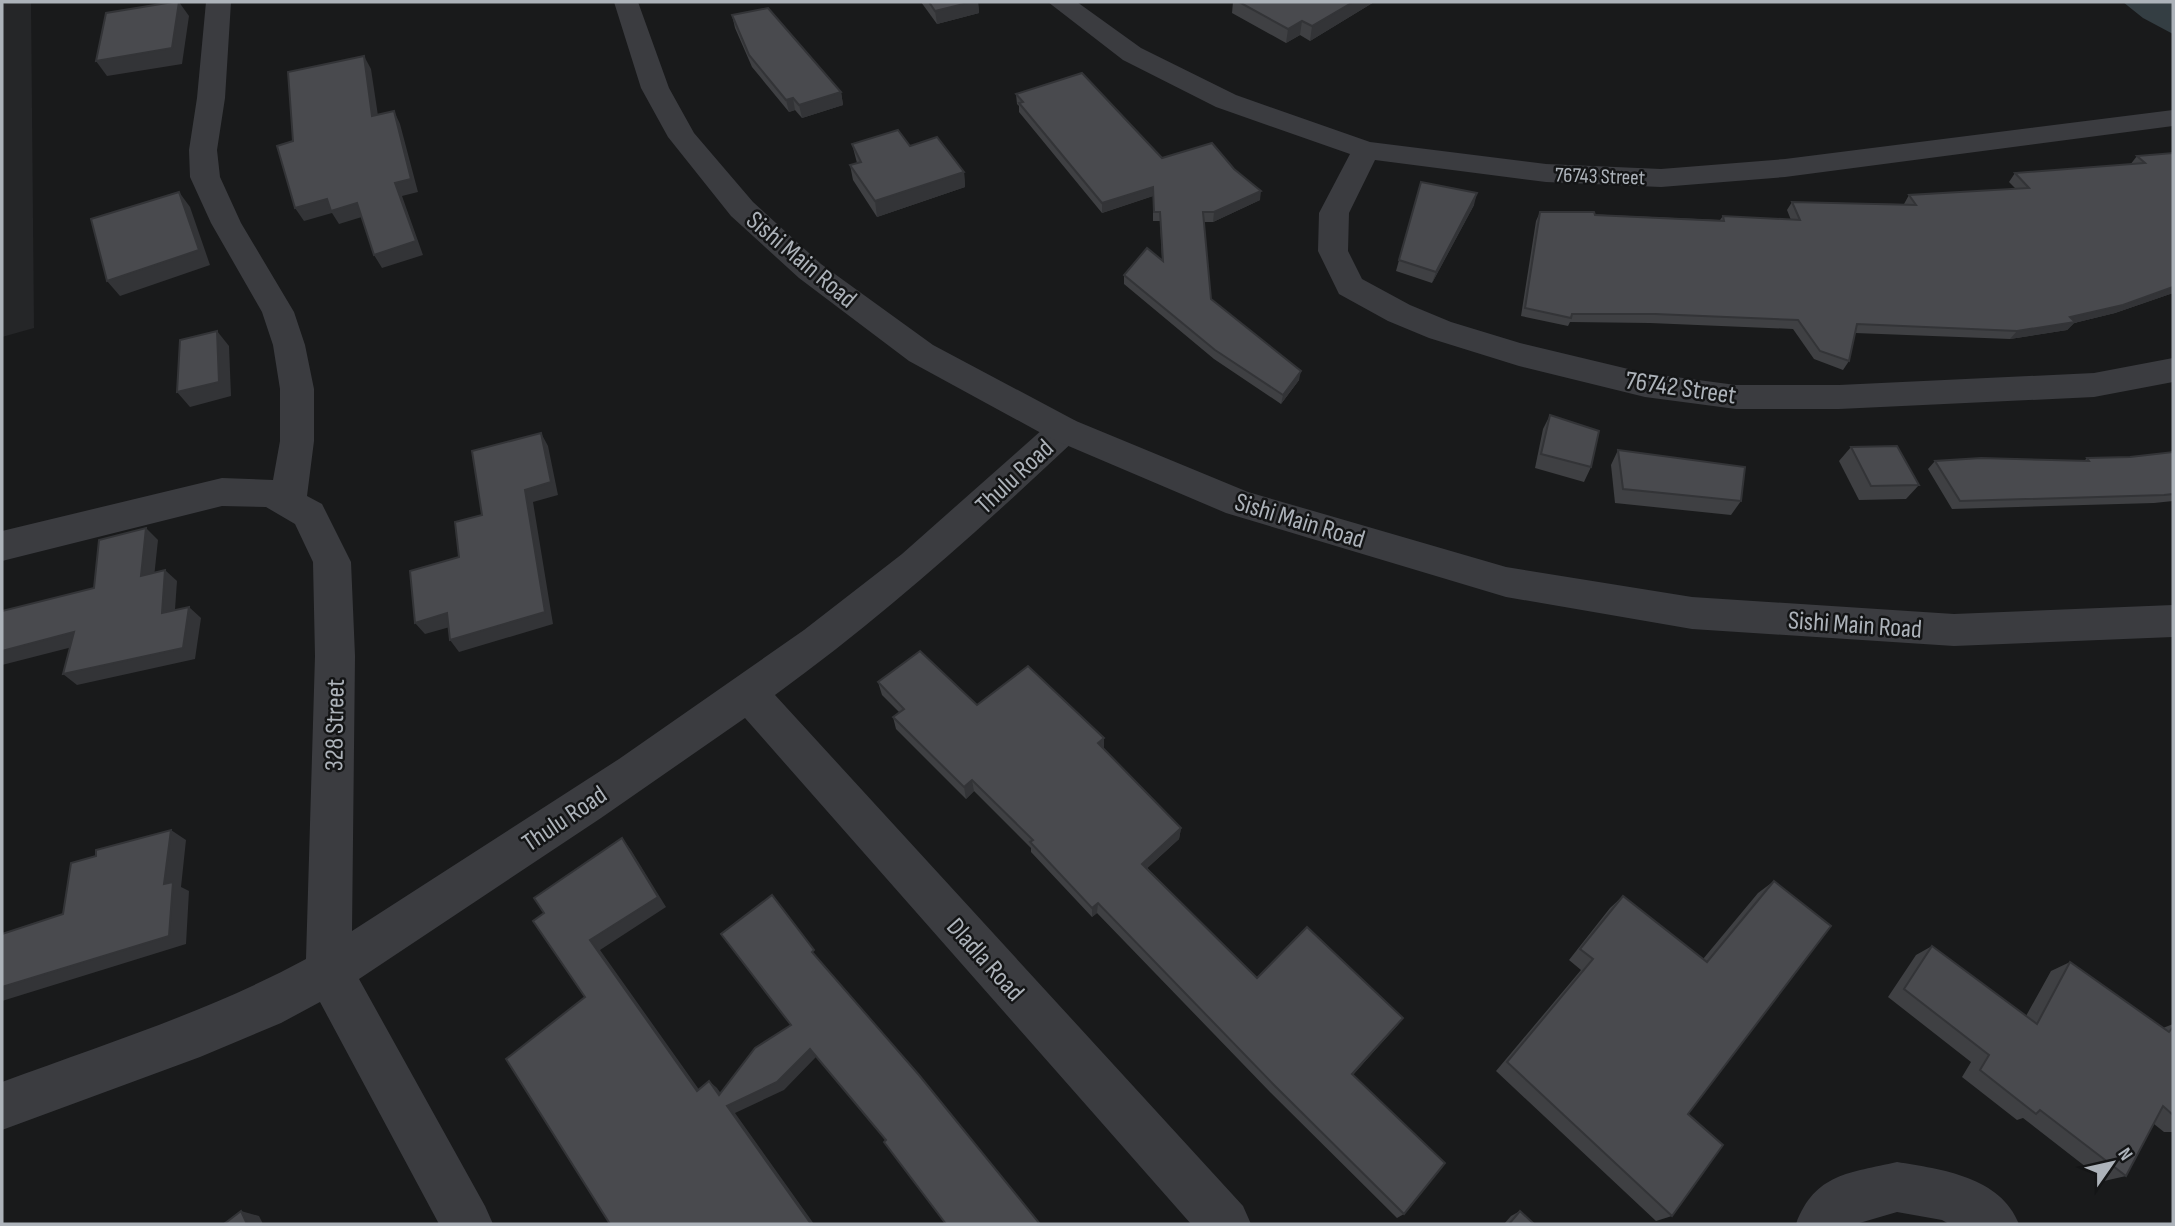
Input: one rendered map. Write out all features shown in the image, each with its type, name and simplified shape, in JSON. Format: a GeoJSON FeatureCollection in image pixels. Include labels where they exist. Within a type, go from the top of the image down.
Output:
{"type":"FeatureCollection","features":[{"type":"Feature","properties":{"kind":"street"},"geometry":{"type":"LineString","coordinates":[[218,2],[211,98],[203,150],[205,177],[226,223],[278,312],[289,345],[297,389],[297,428],[288,502]]}},
{"type":"Feature","properties":{"kind":"street","name":"Sishi Main Road"},"geometry":{"type":"LineString","coordinates":[[626,2],[655,88],[682,137],[742,209],[810,271],[921,353],[1064,430],[1239,503],[1506,582],[1692,613],[1954,630],[2173,621]]}},
{"type":"Feature","properties":{"kind":"street","name":"76743 Street"},"geometry":{"type":"LineString","coordinates":[[1061,2],[1132,54],[1226,102],[1366,150],[1546,173],[1661,178],[1786,168],[2173,118]]}},
{"type":"Feature","properties":{"kind":"street","name":"76742 Street"},"geometry":{"type":"LineString","coordinates":[[1366,150],[1334,213],[1333,251],[1350,286],[1399,313],[1440,330],[1519,354],[1645,385],[1736,397],[1902,395],[2094,386],[2173,370]]}},
{"type":"Feature","properties":{"kind":"street","name":"Thulu Road"},"geometry":{"type":"LineString","coordinates":[[2,1106],[176,1043],[265,1005],[330,971],[558,823],[748,693],[865,606],[933,551],[1064,430]]}},
{"type":"Feature","properties":{"kind":"street","name":"328 Street"},"geometry":{"type":"LineString","coordinates":[[2,546],[222,492],[272,493],[309,514],[332,562],[335,656],[330,971],[467,1224]]}},
{"type":"Feature","properties":{"kind":"street","name":"Dladla Road"},"geometry":{"type":"LineString","coordinates":[[748,693],[1225,1224]]}},
{"type":"Feature","properties":{"kind":"street"},"geometry":{"type":"LineString","coordinates":[[1822,1224],[1842,1201],[1897,1187],[1952,1196],[1993,1224]]}},
{"type":"Feature","properties":{"kind":"shaded area"},"geometry":{"type":"Polygon","coordinates":[[[31,2],[34,328],[2,337],[2,4],[31,2]]]}},
{"type":"Feature","properties":{"kind":"shaded area"},"geometry":{"type":"Polygon","coordinates":[[[2123,2],[2173,2],[2173,34],[2143,18],[2123,2]]]}},
{"type":"Feature","properties":{"kind":"building"},"geometry":{"type":"Polygon","coordinates":[[[179,2],[172,48],[96,61],[106,13],[179,2]]]}},
{"type":"Feature","properties":{"kind":"building"},"geometry":{"type":"Polygon","coordinates":[[[929,2],[972,2],[935,11],[929,2]]]}},
{"type":"Feature","properties":{"kind":"building"},"geometry":{"type":"Polygon","coordinates":[[[1239,2],[1353,2],[1312,26],[1302,21],[1288,29],[1239,2]]]}},
{"type":"Feature","properties":{"kind":"building"},"geometry":{"type":"Polygon","coordinates":[[[768,8],[841,92],[799,105],[793,98],[786,100],[749,55],[732,15],[768,8]]]}},
{"type":"Feature","properties":{"kind":"building"},"geometry":{"type":"Polygon","coordinates":[[[364,56],[372,116],[394,111],[411,179],[395,183],[416,241],[374,255],[357,203],[331,211],[327,199],[295,208],[277,146],[293,141],[288,72],[364,56]]]}},
{"type":"Feature","properties":{"kind":"building"},"geometry":{"type":"Polygon","coordinates":[[[1082,73],[1162,158],[1212,143],[1234,169],[1261,191],[1214,212],[1203,212],[1211,299],[1301,371],[1283,395],[1215,350],[1124,275],[1147,248],[1163,261],[1160,212],[1154,212],[1153,187],[1102,203],[1019,103],[1023,102],[1016,94],[1082,73]]]}},
{"type":"Feature","properties":{"kind":"building"},"geometry":{"type":"Polygon","coordinates":[[[898,130],[910,146],[937,137],[964,172],[875,201],[850,165],[861,162],[852,144],[898,130]]]}},
{"type":"Feature","properties":{"kind":"building"},"geometry":{"type":"Polygon","coordinates":[[[2173,153],[2173,287],[2123,305],[2070,317],[2075,322],[2017,331],[1857,324],[1849,361],[1820,351],[1798,320],[1655,314],[1572,314],[1571,318],[1525,308],[1540,212],[1594,212],[1595,215],[1724,221],[1723,216],[1800,220],[1792,202],[1916,205],[1909,195],[2029,188],[2015,173],[2145,163],[2137,156],[2173,153]]]}},
{"type":"Feature","properties":{"kind":"building"},"geometry":{"type":"Polygon","coordinates":[[[1421,182],[1477,193],[1436,272],[1399,260],[1421,182]]]}},
{"type":"Feature","properties":{"kind":"building"},"geometry":{"type":"Polygon","coordinates":[[[179,192],[199,250],[107,281],[91,219],[179,192]]]}},
{"type":"Feature","properties":{"kind":"building"},"geometry":{"type":"Polygon","coordinates":[[[217,331],[219,382],[177,392],[180,340],[217,331]]]}},
{"type":"Feature","properties":{"kind":"building"},"geometry":{"type":"Polygon","coordinates":[[[1550,415],[1599,431],[1591,467],[1541,454],[1550,415]]]}},
{"type":"Feature","properties":{"kind":"building"},"geometry":{"type":"Polygon","coordinates":[[[541,433],[551,482],[525,490],[545,612],[450,640],[447,613],[415,623],[410,571],[459,557],[455,522],[482,515],[472,451],[541,433]]]}},
{"type":"Feature","properties":{"kind":"building"},"geometry":{"type":"Polygon","coordinates":[[[1897,446],[1919,485],[1871,486],[1851,447],[1897,446]]]}},
{"type":"Feature","properties":{"kind":"building"},"geometry":{"type":"Polygon","coordinates":[[[1618,450],[1745,467],[1741,501],[1623,489],[1618,450]]]}},
{"type":"Feature","properties":{"kind":"building"},"geometry":{"type":"Polygon","coordinates":[[[2173,452],[2173,494],[2164,495],[1960,501],[1935,461],[1981,458],[2089,461],[2087,458],[2173,452]]]}},
{"type":"Feature","properties":{"kind":"building"},"geometry":{"type":"Polygon","coordinates":[[[146,528],[141,576],[165,570],[162,613],[189,607],[183,648],[63,674],[74,632],[2,651],[2,611],[94,588],[99,540],[146,528]]]}},
{"type":"Feature","properties":{"kind":"building"},"geometry":{"type":"Polygon","coordinates":[[[920,651],[977,705],[1028,666],[1104,738],[1098,743],[1181,828],[1142,864],[1257,978],[1307,927],[1403,1018],[1352,1074],[1445,1163],[1404,1214],[1274,1085],[1098,903],[1092,908],[1030,842],[1033,840],[972,780],[964,787],[893,717],[904,709],[878,682],[920,651]]]}},
{"type":"Feature","properties":{"kind":"building"},"geometry":{"type":"Polygon","coordinates":[[[171,830],[164,884],[173,882],[169,936],[2,987],[2,934],[63,914],[71,863],[96,856],[96,850],[171,830]]]}},
{"type":"Feature","properties":{"kind":"building"},"geometry":{"type":"Polygon","coordinates":[[[622,838],[658,897],[590,940],[697,1091],[709,1081],[719,1095],[755,1048],[791,1025],[721,934],[772,895],[814,950],[812,952],[919,1075],[1040,1224],[946,1224],[884,1142],[886,1140],[810,1049],[777,1082],[727,1106],[811,1224],[610,1224],[506,1059],[585,997],[533,921],[544,913],[534,898],[622,838]]]}},
{"type":"Feature","properties":{"kind":"building"},"geometry":{"type":"Polygon","coordinates":[[[1774,881],[1831,926],[1688,1114],[1723,1145],[1672,1216],[1507,1062],[1593,959],[1580,949],[1623,896],[1707,962],[1774,881]]]}},
{"type":"Feature","properties":{"kind":"building"},"geometry":{"type":"Polygon","coordinates":[[[1932,946],[2037,1024],[2070,962],[2169,1032],[2173,1027],[2173,1115],[2163,1106],[2126,1176],[2040,1110],[2036,1114],[1980,1070],[1989,1055],[1904,989],[1932,946]]]}},
{"type":"Feature","properties":{"kind":"building"},"geometry":{"type":"Polygon","coordinates":[[[241,1211],[247,1224],[224,1224],[241,1211]]]}},
{"type":"Feature","properties":{"kind":"building"},"geometry":{"type":"Polygon","coordinates":[[[1520,1211],[1534,1224],[1509,1224],[1520,1211]]]}}]}
